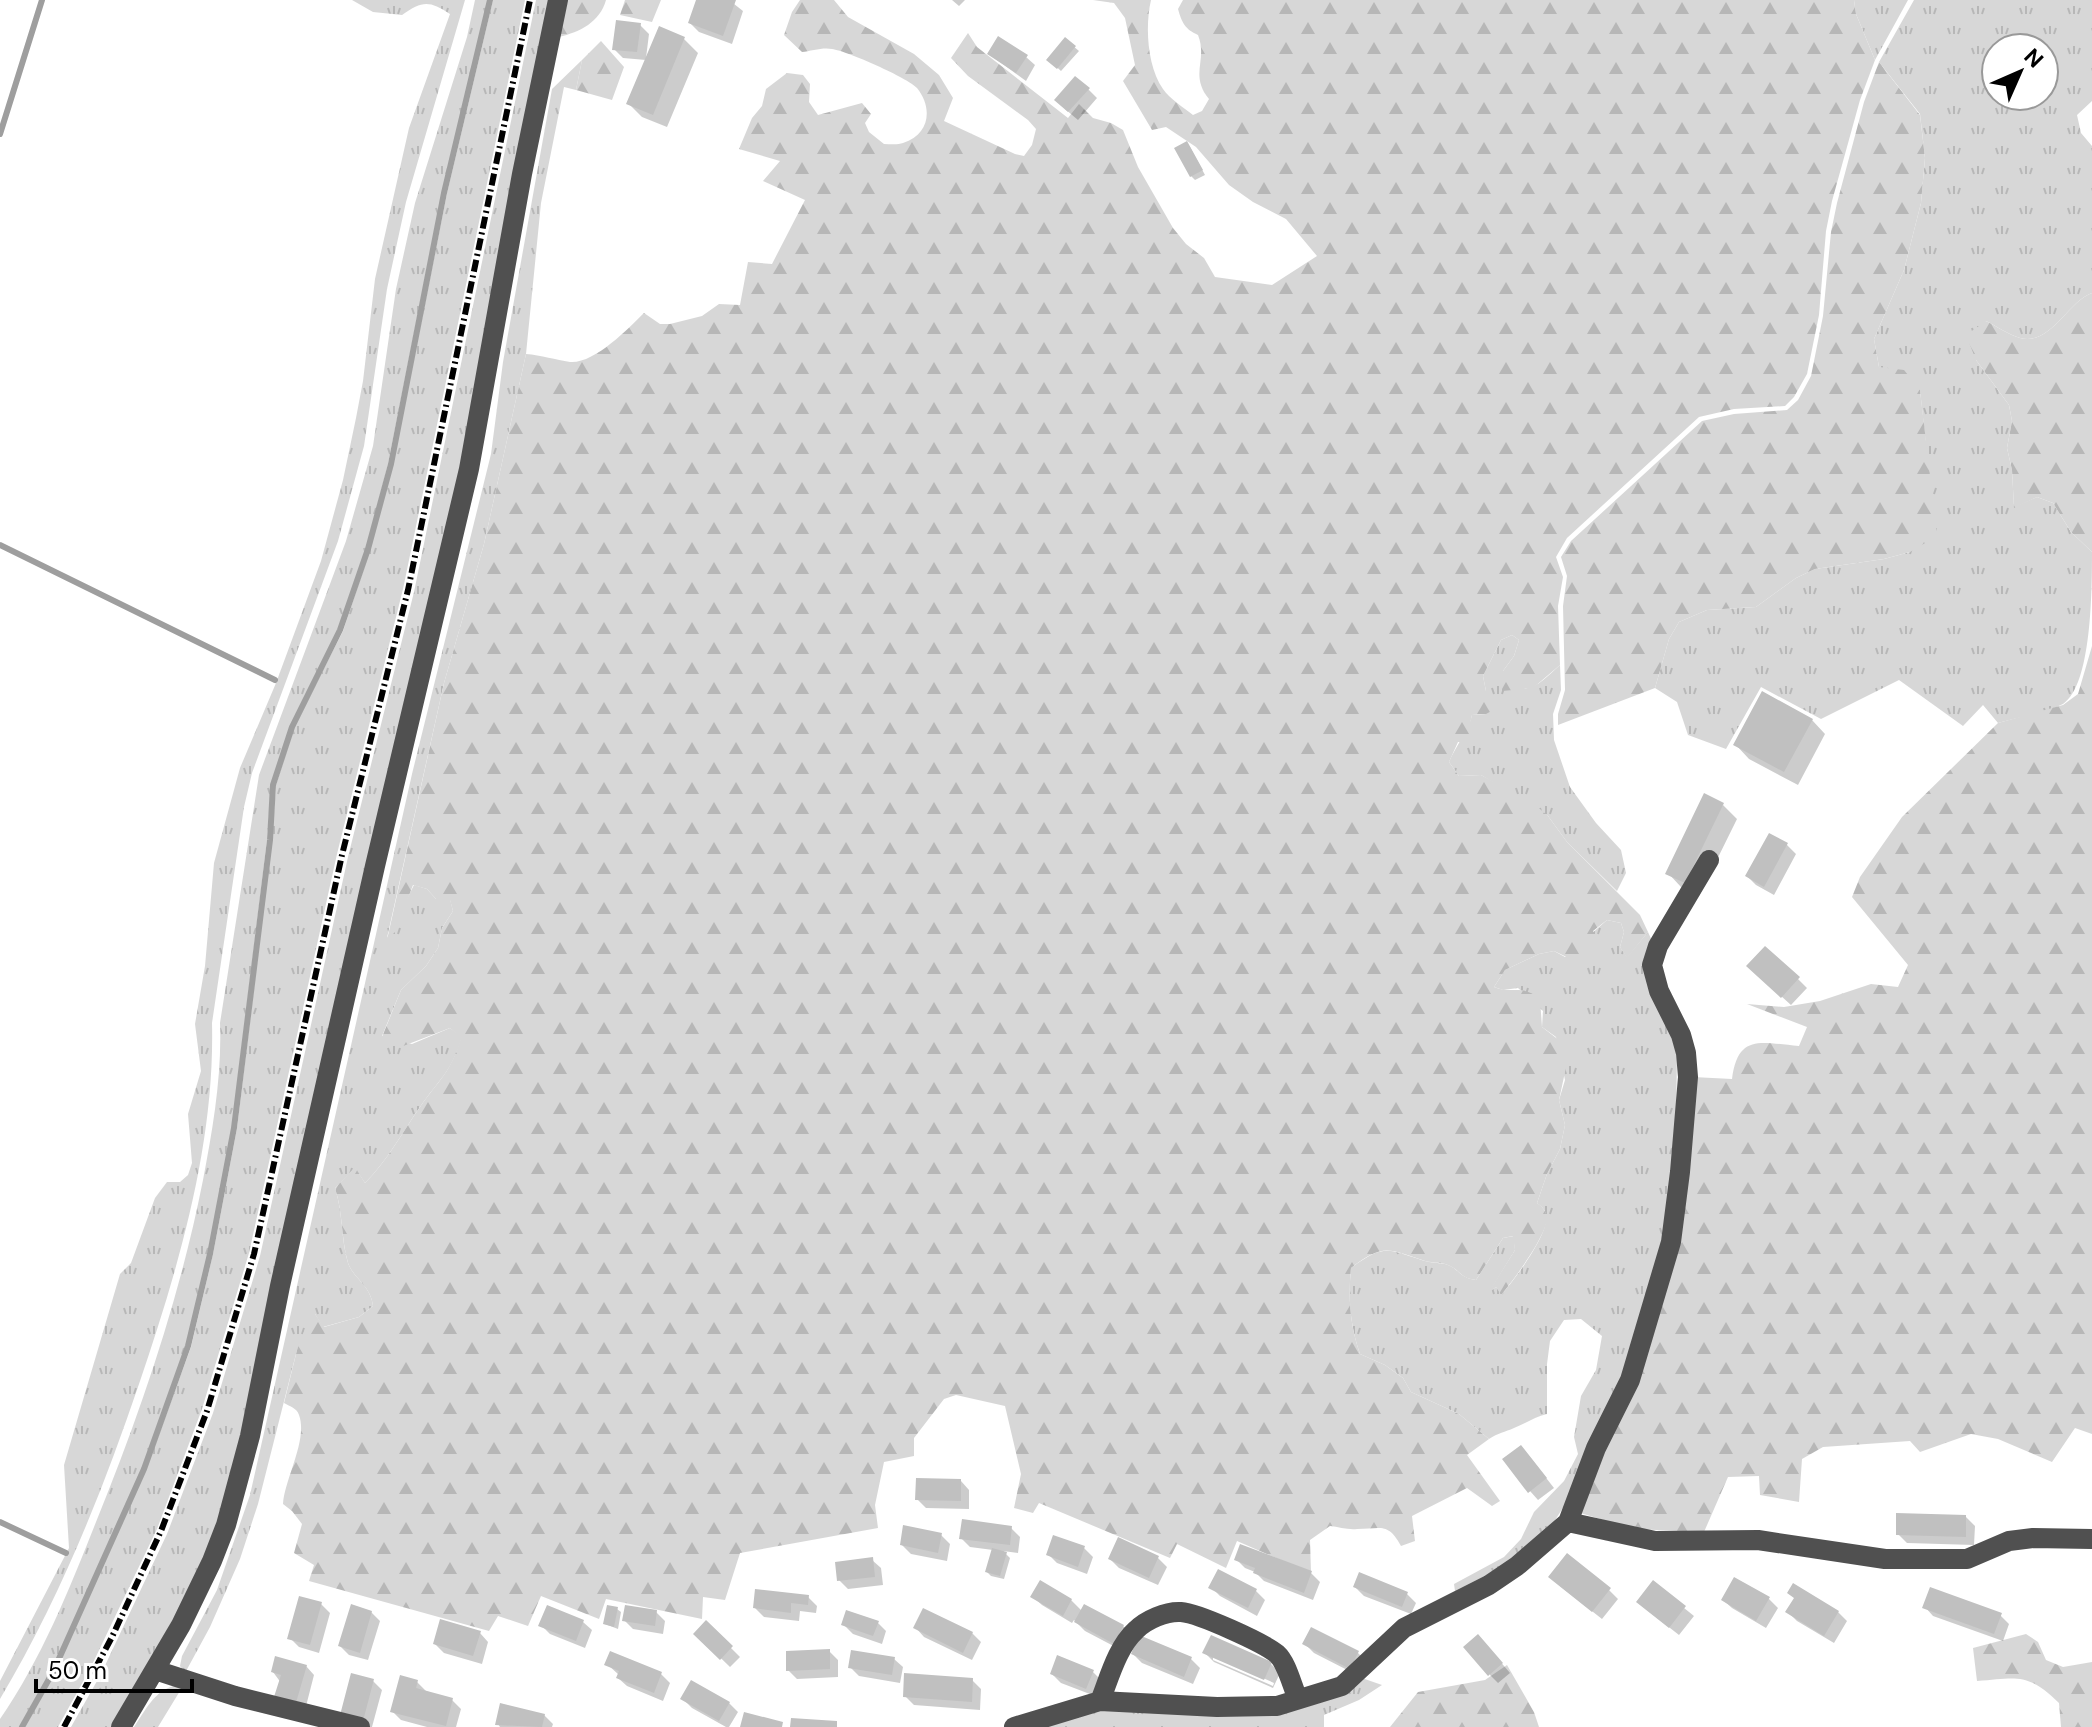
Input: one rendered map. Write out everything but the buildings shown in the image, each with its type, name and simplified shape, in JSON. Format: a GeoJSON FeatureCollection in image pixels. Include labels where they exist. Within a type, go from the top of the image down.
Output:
{"type":"FeatureCollection","features":[{"type":"Feature","properties":{"kind":"street"},"geometry":{"type":"LineString","coordinates":[[121,1727],[181,1625],[212,1561],[226,1525],[250,1436],[280,1286],[371,882],[469,469],[522,174],[558,0]]}},
{"type":"Feature","properties":{"kind":"street"},"geometry":{"type":"LineString","coordinates":[[1014,1727],[1100,1701],[1277,1706],[1342,1686],[1404,1628],[1489,1585],[1517,1566],[1568,1522],[1596,1448],[1630,1380],[1671,1242],[1688,1077],[1681,1035],[1659,991],[1652,965],[1658,946],[1709,860]]}},
{"type":"Feature","properties":{"kind":"street"},"geometry":{"type":"LineString","coordinates":[[1568,1522],[1655,1541],[1758,1540],[1885,1559],[1967,1559],[2009,1541],[2033,1538],[2092,1539]]}},
{"type":"Feature","properties":{"kind":"street"},"geometry":{"type":"LineString","coordinates":[[1100,1701],[1120,1654],[1136,1629],[1151,1619],[1181,1612],[1274,1652],[1280,1657],[1298,1699]]}},
{"type":"Feature","properties":{"kind":"street"},"geometry":{"type":"LineString","coordinates":[[155,1670],[235,1696],[360,1727]]}},
{"type":"Feature","properties":{"kind":"green space"},"geometry":{"type":"Polygon","coordinates":[[[352,0],[465,0],[406,202],[387,289],[364,446],[338,541],[252,773],[244,807],[212,1023],[211,1069],[201,1161],[180,1252],[139,1384],[94,1505],[60,1585],[0,1699],[0,1681],[69,1548],[64,1465],[120,1274],[131,1263],[155,1198],[167,1182],[180,1182],[188,1175],[192,1163],[188,1114],[201,1071],[195,1024],[205,966],[214,863],[240,768],[276,683],[321,561],[356,418],[375,279],[409,128],[450,14],[431,4],[415,7],[402,15],[373,12],[352,0]]]}},
{"type":"Feature","properties":{"kind":"green space"},"geometry":{"type":"Polygon","coordinates":[[[475,0],[488,0],[442,192],[388,464],[366,549],[338,629],[290,726],[271,784],[232,1127],[208,1253],[186,1346],[142,1468],[51,1671],[19,1727],[0,1727],[0,1719],[29,1673],[54,1623],[113,1480],[144,1396],[183,1267],[213,1121],[220,1062],[220,1023],[259,775],[346,541],[373,446],[396,289],[415,203],[467,37],[475,0]]]}},
{"type":"Feature","properties":{"kind":"green space"},"geometry":{"type":"Polygon","coordinates":[[[493,0],[525,0],[403,589],[337,854],[249,1253],[202,1409],[157,1529],[90,1669],[58,1727],[25,1727],[55,1673],[146,1470],[191,1347],[213,1254],[237,1128],[276,785],[294,728],[343,631],[370,550],[393,464],[447,193],[493,0]]]}},
{"type":"Feature","properties":{"kind":"green space"},"geometry":{"type":"Polygon","coordinates":[[[536,0],[552,0],[463,468],[244,1435],[206,1559],[114,1727],[71,1727],[101,1674],[167,1534],[213,1413],[260,1256],[348,857],[414,592],[536,0]]]}},
{"type":"Feature","properties":{"kind":"green space"},"geometry":{"type":"Polygon","coordinates":[[[568,0],[606,0],[599,14],[588,25],[559,37],[568,0]]]}},
{"type":"Feature","properties":{"kind":"green space"},"geometry":{"type":"Polygon","coordinates":[[[625,0],[661,0],[652,22],[620,15],[625,0]]]}},
{"type":"Feature","properties":{"kind":"green space"},"geometry":{"type":"Polygon","coordinates":[[[800,0],[834,0],[848,17],[914,54],[939,75],[953,98],[944,121],[1024,156],[1032,145],[1036,129],[968,76],[951,58],[968,33],[977,47],[1068,118],[1079,104],[1093,118],[1123,130],[1138,167],[1173,228],[1186,244],[1204,258],[1215,277],[1272,285],[1317,256],[1286,219],[1229,185],[1196,147],[1166,127],[1152,130],[1123,81],[1135,65],[1125,18],[1114,3],[1093,0],[1151,0],[1148,34],[1158,80],[1173,100],[1193,115],[1202,111],[1209,99],[1200,82],[1201,44],[1198,35],[1185,25],[1178,9],[1183,0],[1854,0],[1856,14],[1875,60],[1860,100],[1832,201],[1826,231],[1819,315],[1807,374],[1794,397],[1785,406],[1734,409],[1699,417],[1567,538],[1556,557],[1563,577],[1558,606],[1560,665],[1533,688],[1502,691],[1503,671],[1514,656],[1519,640],[1512,635],[1501,640],[1483,676],[1486,691],[1497,708],[1486,714],[1472,715],[1470,724],[1478,736],[1470,743],[1458,742],[1449,762],[1459,776],[1481,775],[1533,803],[1640,915],[1648,932],[1627,958],[1620,947],[1624,932],[1621,923],[1607,920],[1593,931],[1600,943],[1597,949],[1582,949],[1575,961],[1554,951],[1539,954],[1505,970],[1494,987],[1522,990],[1540,999],[1542,1027],[1564,1044],[1568,1058],[1559,1100],[1565,1125],[1560,1149],[1537,1203],[1546,1213],[1546,1226],[1528,1258],[1501,1295],[1496,1287],[1488,1293],[1515,1250],[1513,1236],[1503,1238],[1476,1280],[1447,1265],[1394,1251],[1371,1255],[1351,1268],[1351,1312],[1360,1354],[1385,1365],[1403,1378],[1411,1392],[1459,1414],[1489,1439],[1467,1455],[1500,1501],[1492,1506],[1467,1488],[1412,1516],[1415,1541],[1401,1546],[1392,1533],[1383,1528],[1330,1526],[1310,1540],[1311,1573],[1237,1541],[1226,1568],[1177,1544],[1170,1558],[1039,1503],[1033,1513],[1014,1508],[1021,1474],[1005,1406],[956,1395],[944,1399],[914,1438],[914,1456],[884,1462],[875,1505],[878,1528],[740,1553],[725,1600],[703,1597],[702,1619],[606,1599],[599,1619],[541,1596],[528,1626],[498,1616],[489,1631],[309,1581],[314,1565],[294,1553],[302,1524],[283,1504],[301,1436],[297,1411],[284,1403],[297,1350],[311,1313],[324,1327],[359,1317],[373,1306],[369,1293],[348,1263],[335,1188],[355,1167],[365,1183],[373,1174],[444,1075],[461,1038],[450,1028],[398,1048],[382,1037],[401,990],[426,966],[438,948],[442,928],[453,911],[450,900],[436,899],[427,889],[413,885],[395,932],[387,940],[444,683],[484,544],[526,354],[579,361],[600,352],[644,313],[660,324],[670,324],[702,316],[719,304],[740,305],[748,262],[772,264],[805,200],[763,181],[780,161],[739,149],[752,118],[762,106],[766,89],[787,73],[803,75],[810,84],[809,102],[818,115],[862,103],[871,114],[865,123],[869,132],[884,144],[903,143],[924,127],[927,112],[922,96],[917,88],[902,78],[840,51],[825,48],[802,52],[784,35],[800,0]]]}},
{"type":"Feature","properties":{"kind":"green space"},"geometry":{"type":"Polygon","coordinates":[[[1854,0],[1908,0],[1875,60],[1856,14],[1854,0]]]}},
{"type":"Feature","properties":{"kind":"green space"},"geometry":{"type":"Polygon","coordinates":[[[1914,0],[2092,0],[2092,101],[2077,115],[2081,133],[2092,146],[2092,293],[2050,330],[2031,339],[2016,337],[1986,321],[1976,360],[2009,405],[2012,421],[2007,448],[2014,507],[2037,497],[2053,503],[2071,532],[2092,552],[2088,635],[2080,677],[2073,694],[2056,707],[1998,723],[1983,705],[1963,726],[1899,680],[1821,719],[1761,687],[1726,749],[1688,735],[1677,702],[1655,688],[1669,639],[1679,622],[1707,610],[1756,607],[1796,578],[1815,569],[1910,552],[1926,445],[1920,390],[1879,367],[1874,339],[1904,270],[1921,203],[1925,158],[1920,114],[1879,62],[1914,0]]]}},
{"type":"Feature","properties":{"kind":"green space"},"geometry":{"type":"Polygon","coordinates":[[[601,41],[624,67],[612,100],[576,90],[582,60],[601,41]]]}},
{"type":"Feature","properties":{"kind":"green space"},"geometry":{"type":"Polygon","coordinates":[[[582,60],[576,90],[564,87],[541,203],[526,354],[484,544],[444,683],[387,938],[414,885],[427,889],[436,899],[450,899],[453,911],[442,928],[438,948],[426,966],[401,990],[382,1036],[412,1044],[450,1028],[462,1037],[449,1067],[373,1174],[365,1183],[355,1168],[335,1188],[348,1263],[369,1293],[373,1306],[359,1317],[323,1327],[315,1314],[297,1350],[258,1504],[240,1559],[210,1627],[185,1673],[180,1666],[182,1656],[217,1590],[250,1495],[412,774],[491,454],[503,362],[552,89],[582,60]]]}},
{"type":"Feature","properties":{"kind":"green space"},"geometry":{"type":"Polygon","coordinates":[[[1879,62],[1920,115],[1925,158],[1921,203],[1904,270],[1874,339],[1879,367],[1904,370],[1920,390],[1937,536],[1910,552],[1815,569],[1796,578],[1756,607],[1707,610],[1679,622],[1669,639],[1655,688],[1558,725],[1565,690],[1563,606],[1567,576],[1561,557],[1571,541],[1702,421],[1734,414],[1787,410],[1798,400],[1811,376],[1823,316],[1837,203],[1864,102],[1879,62]]]}},
{"type":"Feature","properties":{"kind":"green space"},"geometry":{"type":"Polygon","coordinates":[[[2092,293],[2092,552],[2071,532],[2053,503],[2037,497],[2014,508],[2012,470],[2007,448],[2012,421],[2009,405],[1976,360],[1966,335],[1986,321],[2020,338],[2041,336],[2092,293]]]}},
{"type":"Feature","properties":{"kind":"green space"},"geometry":{"type":"Polygon","coordinates":[[[1512,635],[1519,640],[1514,656],[1503,671],[1513,688],[1533,686],[1560,665],[1561,690],[1553,714],[1554,740],[1570,787],[1596,823],[1621,850],[1626,873],[1617,891],[1567,842],[1548,816],[1481,775],[1459,776],[1449,762],[1472,715],[1486,714],[1483,676],[1501,640],[1512,635]]]}},
{"type":"Feature","properties":{"kind":"green space"},"geometry":{"type":"Polygon","coordinates":[[[2092,646],[2092,1434],[2075,1428],[2052,1462],[1998,1439],[1971,1434],[1920,1452],[1910,1441],[1823,1447],[1802,1459],[1799,1502],[1760,1495],[1759,1476],[1728,1477],[1704,1532],[1633,1529],[1577,1512],[1651,1329],[1693,1077],[1732,1079],[1740,1054],[1754,1044],[1799,1046],[1807,1027],[1747,1004],[1784,1007],[1820,1001],[1871,984],[1898,987],[1908,965],[1852,897],[1860,877],[1902,817],[1998,723],[2063,705],[2078,694],[2092,646]]]}},
{"type":"Feature","properties":{"kind":"green space"},"geometry":{"type":"Polygon","coordinates":[[[1607,920],[1621,923],[1624,932],[1620,947],[1627,957],[1648,932],[1677,1050],[1676,1130],[1665,1240],[1625,1383],[1564,1506],[1554,1522],[1505,1566],[1455,1591],[1454,1584],[1504,1557],[1521,1539],[1534,1512],[1564,1481],[1578,1454],[1574,1437],[1581,1396],[1596,1370],[1602,1336],[1581,1319],[1564,1320],[1550,1341],[1547,1414],[1489,1439],[1459,1414],[1411,1392],[1403,1378],[1385,1365],[1360,1354],[1351,1312],[1351,1268],[1373,1254],[1388,1251],[1448,1265],[1467,1278],[1476,1280],[1503,1238],[1514,1236],[1515,1250],[1490,1291],[1496,1287],[1502,1294],[1514,1279],[1536,1247],[1545,1226],[1545,1213],[1537,1203],[1560,1149],[1565,1125],[1559,1100],[1565,1080],[1556,1037],[1542,1027],[1543,1011],[1518,988],[1503,990],[1494,987],[1505,970],[1539,954],[1554,951],[1565,957],[1607,920]]]}},
{"type":"Feature","properties":{"kind":"green space"},"geometry":{"type":"Polygon","coordinates":[[[2026,1634],[2038,1642],[2046,1660],[2063,1667],[2092,1662],[2092,1727],[2061,1727],[2059,1703],[2030,1682],[2013,1678],[1977,1681],[1973,1648],[2026,1634]]]}},
{"type":"Feature","properties":{"kind":"green space"},"geometry":{"type":"Polygon","coordinates":[[[1507,1665],[1534,1712],[1539,1727],[1390,1727],[1418,1692],[1485,1680],[1507,1665]]]}},
{"type":"Feature","properties":{"kind":"green space"},"geometry":{"type":"Polygon","coordinates":[[[1359,1677],[1382,1685],[1359,1700],[1324,1715],[1324,1727],[1030,1727],[1100,1706],[1217,1712],[1359,1677]]]}},
{"type":"Feature","properties":{"kind":"green space"},"geometry":{"type":"Polygon","coordinates":[[[174,1686],[183,1686],[158,1727],[134,1727],[155,1697],[174,1686]]]}},
{"type":"Feature","properties":{"kind":"waterway"},"geometry":{"type":"LineString","coordinates":[[0,134],[42,0]]}},
{"type":"Feature","properties":{"kind":"waterway"},"geometry":{"type":"LineString","coordinates":[[22,1727],[53,1672],[144,1469],[188,1346],[210,1254],[234,1128],[270,840],[273,785],[292,727],[340,630],[368,549],[391,464],[444,193],[490,0]]}},
{"type":"Feature","properties":{"kind":"waterway"},"geometry":{"type":"LineString","coordinates":[[0,545],[275,680]]}},
{"type":"Feature","properties":{"kind":"waterway"},"geometry":{"type":"LineString","coordinates":[[0,1522],[66,1553]]}},
{"type":"Feature","properties":{"kind":"railway"},"geometry":{"type":"LineString","coordinates":[[64,1727],[112,1637],[161,1531],[207,1411],[254,1254],[342,855],[408,590],[530,0]]}}]}
